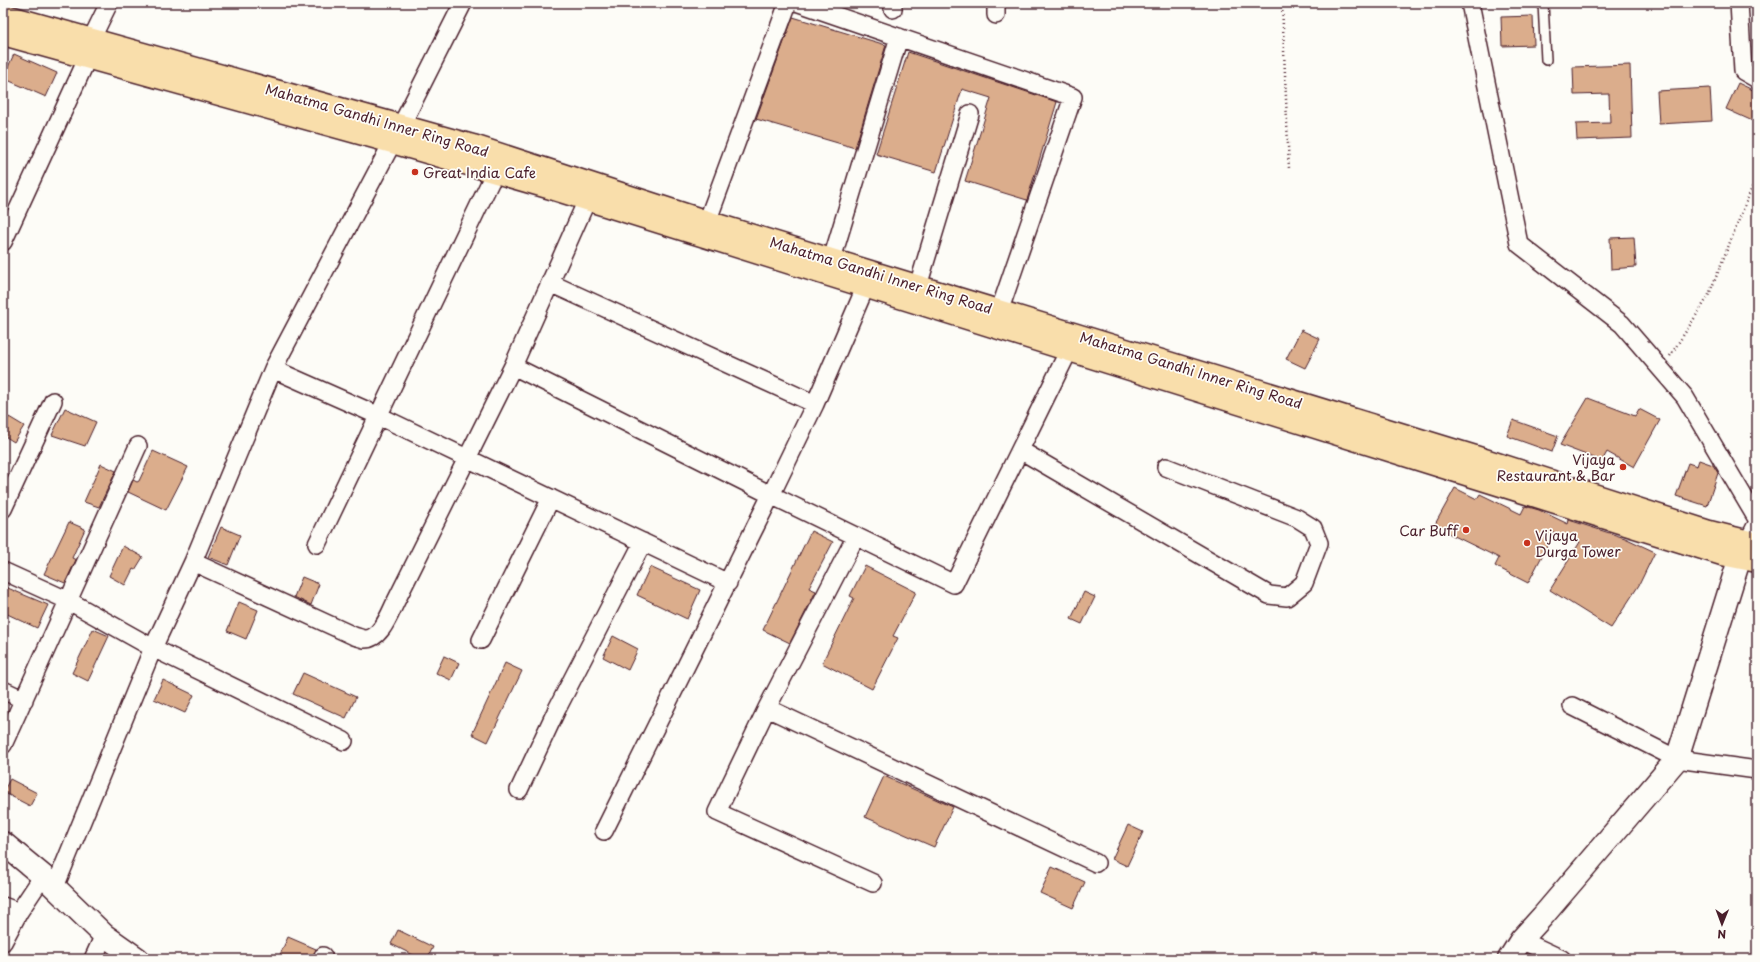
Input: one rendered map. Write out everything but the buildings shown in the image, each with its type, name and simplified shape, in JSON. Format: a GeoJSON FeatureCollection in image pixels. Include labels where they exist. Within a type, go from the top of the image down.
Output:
{"type":"FeatureCollection","features":[{"type":"Feature","properties":{"kind":"main road","name":"Mahatma Gandhi Inner Ring Road"},"geometry":{"type":"LineString","coordinates":[[3,15],[90,48],[396,134],[495,172],[865,288],[1278,414],[1722,554],[1752,547]]}},
{"type":"Feature","properties":{"kind":"main road","name":"Mahatma Gandhi Inner Ring Road"},"geometry":{"type":"LineString","coordinates":[[3,34],[90,48]]}},
{"type":"Feature","properties":{"kind":"main road","name":"Mahatma Gandhi Inner Ring Road"},"geometry":{"type":"LineString","coordinates":[[396,134],[473,146],[707,222],[1434,444],[1752,547]]}},
{"type":"Feature","properties":{"kind":"main road"},"geometry":{"type":"LineString","coordinates":[[1509,959],[1520,940],[1542,917],[1677,759],[1752,547]]}},
{"type":"Feature","properties":{"kind":"main road"},"geometry":{"type":"LineString","coordinates":[[3,843],[49,881],[104,935],[138,959]]}},
{"type":"Feature","properties":{"kind":"street"},"geometry":{"type":"LineString","coordinates":[[5,232],[90,48],[109,3]]}},
{"type":"Feature","properties":{"kind":"street"},"geometry":{"type":"LineString","coordinates":[[3,942],[11,909],[49,881],[152,648],[193,562],[273,369],[463,3]]}},
{"type":"Feature","properties":{"kind":"street"},"geometry":{"type":"LineString","coordinates":[[707,222],[788,3]]}},
{"type":"Feature","properties":{"kind":"street"},"geometry":{"type":"LineString","coordinates":[[799,3],[1073,97],[999,312]]}},
{"type":"Feature","properties":{"kind":"street"},"geometry":{"type":"LineString","coordinates":[[1470,3],[1519,244],[1622,324],[1685,397],[1757,519]]}},
{"type":"Feature","properties":{"kind":"street"},"geometry":{"type":"LineString","coordinates":[[1739,3],[1742,71],[1757,79]]}},
{"type":"Feature","properties":{"kind":"street"},"geometry":{"type":"LineString","coordinates":[[832,259],[899,37]]}},
{"type":"Feature","properties":{"kind":"street"},"geometry":{"type":"LineString","coordinates":[[918,286],[970,114]]}},
{"type":"Feature","properties":{"kind":"street"},"geometry":{"type":"LineString","coordinates":[[317,544],[377,415],[495,172]]}},
{"type":"Feature","properties":{"kind":"street"},"geometry":{"type":"LineString","coordinates":[[193,562],[354,636],[364,639],[373,636],[380,630],[513,366],[587,200]]}},
{"type":"Feature","properties":{"kind":"street"},"geometry":{"type":"LineString","coordinates":[[550,283],[815,404]]}},
{"type":"Feature","properties":{"kind":"street"},"geometry":{"type":"LineString","coordinates":[[604,831],[728,583],[815,404],[865,288]]}},
{"type":"Feature","properties":{"kind":"street"},"geometry":{"type":"LineString","coordinates":[[513,366],[771,495],[954,584],[1069,350]]}},
{"type":"Feature","properties":{"kind":"street"},"geometry":{"type":"LineString","coordinates":[[273,369],[377,415],[728,583]]}},
{"type":"Feature","properties":{"kind":"street"},"geometry":{"type":"LineString","coordinates":[[3,509],[53,401]]}},
{"type":"Feature","properties":{"kind":"street"},"geometry":{"type":"LineString","coordinates":[[3,745],[138,446]]}},
{"type":"Feature","properties":{"kind":"street"},"geometry":{"type":"LineString","coordinates":[[1020,450],[1269,595],[1287,597],[1304,583],[1320,543],[1313,528],[1297,518],[1166,467]]}},
{"type":"Feature","properties":{"kind":"street"},"geometry":{"type":"LineString","coordinates":[[481,640],[551,498]]}},
{"type":"Feature","properties":{"kind":"street"},"geometry":{"type":"LineString","coordinates":[[856,536],[799,644],[717,812],[873,883]]}},
{"type":"Feature","properties":{"kind":"street"},"geometry":{"type":"LineString","coordinates":[[519,790],[557,709],[643,542]]}},
{"type":"Feature","properties":{"kind":"street"},"geometry":{"type":"LineString","coordinates":[[3,571],[69,601],[152,648],[344,741]]}},
{"type":"Feature","properties":{"kind":"street"},"geometry":{"type":"LineString","coordinates":[[3,690],[24,700]]}},
{"type":"Feature","properties":{"kind":"street"},"geometry":{"type":"LineString","coordinates":[[1572,706],[1677,759],[1757,770]]}},
{"type":"Feature","properties":{"kind":"street"},"geometry":{"type":"LineString","coordinates":[[767,708],[1096,863]]}},
{"type":"Feature","properties":{"kind":"street"},"geometry":{"type":"LineString","coordinates":[[93,959],[104,935]]}},
{"type":"Feature","properties":{"kind":"street"},"geometry":{"type":"LineString","coordinates":[[1520,940],[1562,959]]}},
{"type":"Feature","properties":{"kind":"lane"},"geometry":{"type":"LineString","coordinates":[[1544,3],[1546,60]]}},
{"type":"Feature","properties":{"kind":"path"},"geometry":{"type":"LineString","coordinates":[[1282,3],[1290,169]]}},
{"type":"Feature","properties":{"kind":"path"},"geometry":{"type":"LineString","coordinates":[[1661,370],[1708,297],[1757,175]]}},
{"type":"Feature","properties":{"kind":"place","name":"Great India Cafe"},"geometry":{"type":"Point","coordinates":[415,172]}},
{"type":"Feature","properties":{"kind":"place","name":"Vijaya Restaurant & Bar"},"geometry":{"type":"Point","coordinates":[1623,467]}},
{"type":"Feature","properties":{"kind":"place","name":"Car Buff"},"geometry":{"type":"Point","coordinates":[1466,530]}},
{"type":"Feature","properties":{"kind":"place","name":"Vijaya Durga Tower"},"geometry":{"type":"Point","coordinates":[1527,543]}}]}
